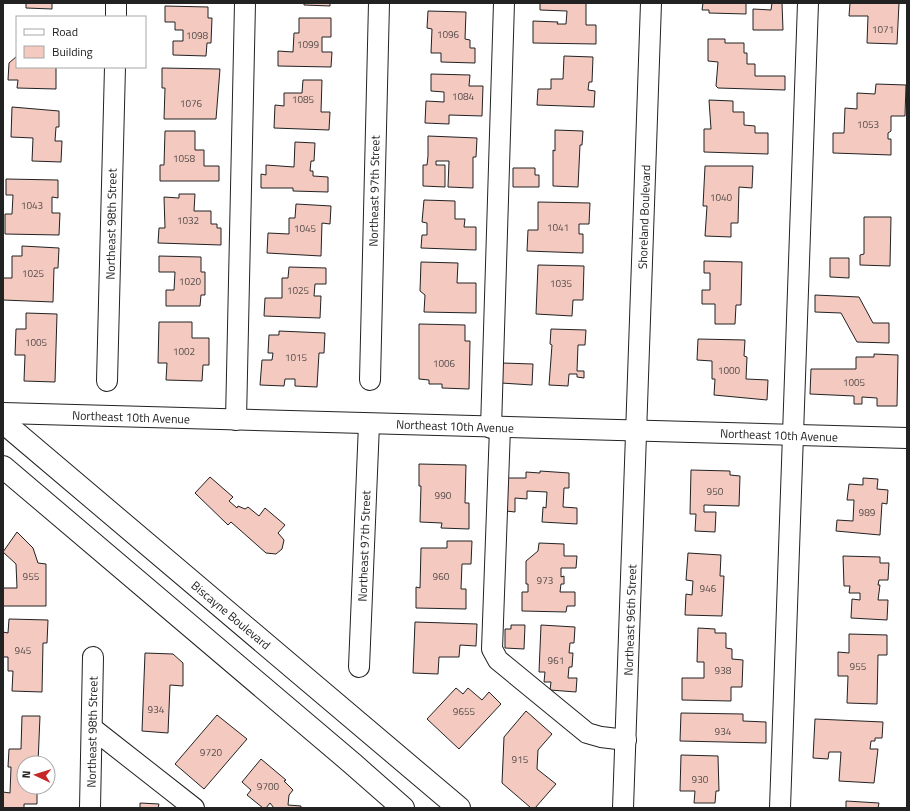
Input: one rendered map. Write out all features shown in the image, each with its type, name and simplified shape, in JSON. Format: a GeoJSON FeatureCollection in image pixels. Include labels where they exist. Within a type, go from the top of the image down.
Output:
{"type":"FeatureCollection","features":[{"type":"Feature","properties":{"kind":"main road","name":"Biscayne Boulevard"},"geometry":{"type":"LineString","coordinates":[[3,422],[459,808]]}},
{"type":"Feature","properties":{"kind":"main road"},"geometry":{"type":"LineString","coordinates":[[3,467],[403,808]]}},
{"type":"Feature","properties":{"kind":"street"},"geometry":{"type":"LineString","coordinates":[[116,3],[116,16]]}},
{"type":"Feature","properties":{"kind":"street"},"geometry":{"type":"LineString","coordinates":[[236,420],[246,3]]}},
{"type":"Feature","properties":{"kind":"street","name":"Northeast 97th Street"},"geometry":{"type":"LineString","coordinates":[[370,380],[379,3]]}},
{"type":"Feature","properties":{"kind":"street"},"geometry":{"type":"LineString","coordinates":[[504,3],[492,649],[498,660],[587,733],[626,740]]}},
{"type":"Feature","properties":{"kind":"street","name":"Shoreland Boulevard"},"geometry":{"type":"LineString","coordinates":[[638,432],[651,3]]}},
{"type":"Feature","properties":{"kind":"street"},"geometry":{"type":"LineString","coordinates":[[780,808],[808,3]]}},
{"type":"Feature","properties":{"kind":"street","name":"Northeast 98th Street"},"geometry":{"type":"LineString","coordinates":[[107,381],[115,68]]}},
{"type":"Feature","properties":{"kind":"street","name":"Northeast 10th Avenue"},"geometry":{"type":"LineString","coordinates":[[3,413],[638,432],[907,438]]}},
{"type":"Feature","properties":{"kind":"street","name":"Northeast 97th Street"},"geometry":{"type":"LineString","coordinates":[[359,668],[369,424]]}},
{"type":"Feature","properties":{"kind":"street","name":"Northeast 96th Street"},"geometry":{"type":"LineString","coordinates":[[623,808],[638,432]]}},
{"type":"Feature","properties":{"kind":"street","name":"Northeast 98th Street"},"geometry":{"type":"LineString","coordinates":[[90,808],[93,657]]}},
{"type":"Feature","properties":{"kind":"street"},"geometry":{"type":"LineString","coordinates":[[92,728],[194,808]]}},
{"type":"Feature","properties":{"kind":"building"},"geometry":{"type":"Polygon","coordinates":[[[26,3],[52,3],[52,9],[26,8],[26,3]]]}},
{"type":"Feature","properties":{"kind":"building"},"geometry":{"type":"Polygon","coordinates":[[[304,3],[330,3],[330,6],[304,5],[304,3]]]}},
{"type":"Feature","properties":{"kind":"building"},"geometry":{"type":"Polygon","coordinates":[[[540,3],[586,3],[586,25],[596,25],[596,44],[533,43],[533,21],[558,22],[557,24],[566,24],[567,11],[540,10],[540,3]]]}},
{"type":"Feature","properties":{"kind":"building"},"geometry":{"type":"Polygon","coordinates":[[[703,3],[746,3],[746,14],[709,13],[709,10],[702,10],[703,3]]]}},
{"type":"Feature","properties":{"kind":"building"},"geometry":{"type":"Polygon","coordinates":[[[772,3],[782,3],[783,30],[753,30],[753,9],[771,10],[772,3]]]}},
{"type":"Feature","properties":{"kind":"building"},"geometry":{"type":"Polygon","coordinates":[[[850,3],[899,3],[897,44],[867,43],[868,16],[849,16],[850,3]]]}},
{"type":"Feature","properties":{"kind":"building"},"geometry":{"type":"Polygon","coordinates":[[[165,6],[208,7],[208,18],[212,18],[211,43],[207,43],[206,56],[173,55],[173,41],[183,41],[183,30],[175,30],[175,22],[165,22],[165,6]]]}},
{"type":"Feature","properties":{"kind":"building"},"geometry":{"type":"Polygon","coordinates":[[[428,11],[466,12],[465,39],[470,40],[470,48],[475,48],[475,63],[441,62],[441,53],[431,53],[432,29],[427,28],[428,11]]]}},
{"type":"Feature","properties":{"kind":"building"},"geometry":{"type":"Polygon","coordinates":[[[299,18],[331,18],[331,37],[322,37],[322,52],[332,52],[331,67],[278,66],[278,51],[293,52],[294,33],[299,33],[299,18]]]}},
{"type":"Feature","properties":{"kind":"building"},"geometry":{"type":"Polygon","coordinates":[[[708,39],[725,39],[725,43],[744,43],[744,53],[747,53],[747,64],[755,64],[755,76],[785,76],[785,90],[718,88],[716,86],[718,62],[708,61],[708,39]]]}},
{"type":"Feature","properties":{"kind":"building"},"geometry":{"type":"Polygon","coordinates":[[[564,56],[593,57],[592,82],[589,82],[588,90],[595,91],[594,107],[537,105],[538,89],[551,89],[551,79],[563,79],[564,56]]]}},
{"type":"Feature","properties":{"kind":"building"},"geometry":{"type":"Polygon","coordinates":[[[16,57],[16,68],[56,68],[56,89],[17,88],[18,80],[8,80],[9,63],[16,57]]]}},
{"type":"Feature","properties":{"kind":"building"},"geometry":{"type":"Polygon","coordinates":[[[162,68],[220,69],[216,119],[164,119],[165,88],[162,88],[162,68]]]}},
{"type":"Feature","properties":{"kind":"building"},"geometry":{"type":"Polygon","coordinates":[[[431,74],[470,75],[469,86],[483,86],[482,116],[449,115],[449,124],[425,123],[426,101],[444,102],[444,92],[431,91],[431,74]]]}},
{"type":"Feature","properties":{"kind":"building"},"geometry":{"type":"Polygon","coordinates":[[[303,80],[322,80],[321,112],[330,112],[329,130],[274,128],[275,105],[284,106],[284,93],[302,93],[303,80]]]}},
{"type":"Feature","properties":{"kind":"building"},"geometry":{"type":"Polygon","coordinates":[[[876,84],[906,85],[905,116],[891,116],[891,131],[888,133],[888,139],[891,139],[891,155],[833,153],[833,133],[844,133],[845,108],[857,109],[857,93],[875,94],[876,84]]]}},
{"type":"Feature","properties":{"kind":"building"},"geometry":{"type":"Polygon","coordinates":[[[709,100],[733,101],[733,112],[744,112],[744,125],[755,126],[755,133],[768,133],[768,154],[704,152],[704,129],[711,129],[709,100]]]}},
{"type":"Feature","properties":{"kind":"building"},"geometry":{"type":"Polygon","coordinates":[[[12,107],[59,111],[59,127],[56,127],[55,141],[62,141],[61,162],[32,161],[33,138],[11,137],[12,107]]]}},
{"type":"Feature","properties":{"kind":"building"},"geometry":{"type":"Polygon","coordinates":[[[555,130],[583,131],[582,145],[580,145],[578,187],[553,186],[553,150],[555,151],[555,130]]]}},
{"type":"Feature","properties":{"kind":"building"},"geometry":{"type":"Polygon","coordinates":[[[165,131],[195,131],[195,150],[204,150],[204,166],[219,166],[219,181],[160,181],[160,165],[164,165],[165,131]]]}},
{"type":"Feature","properties":{"kind":"building"},"geometry":{"type":"Polygon","coordinates":[[[428,136],[477,138],[476,157],[473,157],[473,188],[448,187],[449,161],[436,161],[436,165],[445,165],[445,187],[423,186],[423,165],[427,165],[428,136]]]}},
{"type":"Feature","properties":{"kind":"building"},"geometry":{"type":"Polygon","coordinates":[[[295,142],[315,143],[314,161],[311,161],[310,171],[313,171],[313,176],[328,177],[328,192],[293,191],[293,188],[261,188],[261,174],[266,175],[266,165],[294,167],[295,142]]]}},
{"type":"Feature","properties":{"kind":"building"},"geometry":{"type":"Polygon","coordinates":[[[705,166],[753,166],[752,188],[739,187],[738,223],[731,223],[731,237],[705,236],[707,206],[703,206],[705,166]]]}},
{"type":"Feature","properties":{"kind":"building"},"geometry":{"type":"Polygon","coordinates":[[[513,168],[535,168],[535,175],[539,175],[539,187],[513,187],[513,168]]]}},
{"type":"Feature","properties":{"kind":"building"},"geometry":{"type":"Polygon","coordinates":[[[6,179],[58,180],[58,198],[52,197],[52,213],[60,213],[59,235],[5,234],[5,214],[12,214],[13,195],[6,195],[6,179]]]}},
{"type":"Feature","properties":{"kind":"building"},"geometry":{"type":"Polygon","coordinates":[[[179,194],[195,194],[194,211],[211,211],[211,224],[217,224],[217,228],[221,228],[221,245],[158,243],[159,228],[165,228],[164,197],[179,198],[179,194]]]}},
{"type":"Feature","properties":{"kind":"building"},"geometry":{"type":"Polygon","coordinates":[[[424,200],[455,201],[455,219],[465,219],[464,227],[476,227],[476,250],[421,248],[422,235],[427,235],[427,223],[422,222],[424,200]]]}},
{"type":"Feature","properties":{"kind":"building"},"geometry":{"type":"Polygon","coordinates":[[[538,202],[590,203],[589,224],[579,224],[579,234],[583,234],[583,253],[527,251],[528,230],[538,230],[538,202]]]}},
{"type":"Feature","properties":{"kind":"building"},"geometry":{"type":"Polygon","coordinates":[[[296,204],[331,206],[330,224],[322,223],[321,256],[267,253],[268,233],[289,234],[289,218],[295,218],[296,204]]]}},
{"type":"Feature","properties":{"kind":"building"},"geometry":{"type":"Polygon","coordinates":[[[864,217],[891,217],[890,266],[860,265],[860,255],[864,254],[864,217]]]}},
{"type":"Feature","properties":{"kind":"building"},"geometry":{"type":"Polygon","coordinates":[[[22,246],[59,248],[58,268],[54,268],[53,302],[3,300],[3,278],[12,278],[12,256],[22,256],[22,246]]]}},
{"type":"Feature","properties":{"kind":"building"},"geometry":{"type":"Polygon","coordinates":[[[159,256],[201,257],[201,272],[205,272],[205,295],[201,295],[200,306],[166,306],[166,290],[174,290],[175,272],[159,272],[159,256]]]}},
{"type":"Feature","properties":{"kind":"building"},"geometry":{"type":"Polygon","coordinates":[[[830,258],[849,258],[849,278],[830,277],[830,258]]]}},
{"type":"Feature","properties":{"kind":"building"},"geometry":{"type":"Polygon","coordinates":[[[704,261],[742,262],[741,305],[736,305],[735,324],[715,324],[715,304],[702,304],[702,290],[710,290],[710,273],[704,273],[704,261]]]}},
{"type":"Feature","properties":{"kind":"building"},"geometry":{"type":"Polygon","coordinates":[[[421,262],[458,263],[457,283],[476,283],[476,313],[424,312],[425,295],[420,291],[421,262]]]}},
{"type":"Feature","properties":{"kind":"building"},"geometry":{"type":"Polygon","coordinates":[[[538,265],[584,266],[583,300],[573,300],[572,316],[536,314],[538,265]]]}},
{"type":"Feature","properties":{"kind":"building"},"geometry":{"type":"Polygon","coordinates":[[[289,267],[326,268],[326,284],[315,284],[314,296],[321,296],[320,318],[264,316],[265,298],[282,298],[282,278],[288,278],[289,267]]]}},
{"type":"Feature","properties":{"kind":"building"},"geometry":{"type":"Polygon","coordinates":[[[815,295],[859,297],[873,323],[889,323],[889,343],[857,342],[841,313],[815,312],[815,295]]]}},
{"type":"Feature","properties":{"kind":"building"},"geometry":{"type":"Polygon","coordinates":[[[26,313],[57,314],[55,382],[24,381],[25,355],[15,355],[16,329],[26,329],[26,313]]]}},
{"type":"Feature","properties":{"kind":"building"},"geometry":{"type":"Polygon","coordinates":[[[159,322],[192,322],[192,338],[209,338],[209,365],[203,365],[202,381],[166,380],[167,363],[158,363],[159,322]]]}},
{"type":"Feature","properties":{"kind":"building"},"geometry":{"type":"Polygon","coordinates":[[[419,324],[465,325],[465,341],[470,341],[469,389],[442,388],[442,384],[429,384],[429,380],[419,379],[419,324]]]}},
{"type":"Feature","properties":{"kind":"building"},"geometry":{"type":"Polygon","coordinates":[[[551,329],[586,330],[585,345],[578,345],[577,371],[584,371],[584,378],[577,377],[577,374],[569,374],[568,386],[549,385],[552,345],[550,344],[551,329]]]}},
{"type":"Feature","properties":{"kind":"building"},"geometry":{"type":"Polygon","coordinates":[[[279,331],[325,333],[324,353],[319,353],[317,387],[295,386],[295,379],[285,379],[284,386],[260,385],[262,360],[272,360],[273,353],[268,353],[269,335],[279,335],[279,331]]]}},
{"type":"Feature","properties":{"kind":"building"},"geometry":{"type":"Polygon","coordinates":[[[698,339],[745,340],[744,356],[747,357],[746,379],[768,380],[767,400],[714,395],[715,379],[712,379],[712,361],[697,360],[698,339]]]}},
{"type":"Feature","properties":{"kind":"building"},"geometry":{"type":"Polygon","coordinates":[[[874,354],[898,355],[897,406],[877,406],[877,398],[862,397],[862,404],[854,404],[854,396],[810,394],[811,369],[856,369],[856,357],[874,357],[874,354]]]}},
{"type":"Feature","properties":{"kind":"building"},"geometry":{"type":"Polygon","coordinates":[[[502,363],[533,364],[532,385],[501,383],[502,363]]]}},
{"type":"Feature","properties":{"kind":"building"},"geometry":{"type":"Polygon","coordinates":[[[419,464],[466,465],[465,503],[469,503],[469,529],[441,528],[442,523],[420,522],[421,486],[419,486],[419,464]]]}},
{"type":"Feature","properties":{"kind":"building"},"geometry":{"type":"Polygon","coordinates":[[[691,470],[730,471],[730,475],[740,476],[739,506],[704,505],[704,512],[716,512],[715,532],[695,531],[696,514],[690,514],[691,470]]]}},
{"type":"Feature","properties":{"kind":"building"},"geometry":{"type":"Polygon","coordinates":[[[540,471],[569,473],[569,488],[564,488],[563,507],[577,508],[577,524],[542,522],[543,507],[546,508],[547,492],[527,491],[527,499],[515,498],[515,512],[506,511],[507,478],[526,478],[526,472],[540,473],[540,471]]]}},
{"type":"Feature","properties":{"kind":"building"},"geometry":{"type":"Polygon","coordinates":[[[210,477],[233,497],[229,501],[237,508],[238,506],[245,509],[248,507],[259,516],[265,508],[285,525],[278,533],[284,540],[282,549],[276,554],[266,553],[231,522],[228,525],[195,493],[210,477]]]}},
{"type":"Feature","properties":{"kind":"building"},"geometry":{"type":"Polygon","coordinates":[[[863,478],[878,479],[877,489],[888,490],[887,504],[882,503],[880,535],[836,531],[837,520],[853,521],[854,500],[847,500],[849,484],[863,485],[863,478]]]}},
{"type":"Feature","properties":{"kind":"building"},"geometry":{"type":"Polygon","coordinates":[[[17,532],[33,548],[38,563],[46,564],[46,606],[3,606],[3,588],[17,588],[16,564],[3,552],[17,532]]]}},
{"type":"Feature","properties":{"kind":"building"},"geometry":{"type":"Polygon","coordinates":[[[447,541],[472,541],[471,564],[462,564],[461,589],[466,589],[466,609],[416,608],[416,587],[420,588],[421,548],[447,548],[447,541]]]}},
{"type":"Feature","properties":{"kind":"building"},"geometry":{"type":"Polygon","coordinates":[[[539,543],[564,544],[564,556],[577,556],[576,568],[561,568],[561,577],[564,576],[564,584],[561,584],[560,592],[575,592],[575,606],[567,606],[566,612],[522,611],[522,592],[528,592],[528,584],[526,584],[526,561],[538,551],[539,543]]]}},
{"type":"Feature","properties":{"kind":"building"},"geometry":{"type":"Polygon","coordinates":[[[688,553],[721,555],[720,576],[724,576],[722,616],[685,615],[686,594],[692,595],[693,581],[686,580],[688,553]]]}},
{"type":"Feature","properties":{"kind":"building"},"geometry":{"type":"Polygon","coordinates":[[[843,556],[880,557],[880,563],[889,563],[888,580],[879,580],[878,585],[880,585],[878,600],[888,600],[887,620],[851,618],[852,599],[860,600],[860,593],[849,593],[850,586],[844,586],[843,556]]]}},
{"type":"Feature","properties":{"kind":"building"},"geometry":{"type":"Polygon","coordinates":[[[9,619],[48,620],[47,643],[43,643],[42,692],[12,691],[13,671],[8,671],[8,657],[3,657],[3,632],[8,633],[9,619]]]}},
{"type":"Feature","properties":{"kind":"building"},"geometry":{"type":"Polygon","coordinates":[[[415,622],[477,624],[476,646],[460,645],[459,657],[439,657],[438,674],[413,673],[415,622]]]}},
{"type":"Feature","properties":{"kind":"building"},"geometry":{"type":"Polygon","coordinates":[[[511,625],[525,625],[524,649],[505,648],[505,629],[511,629],[511,625]]]}},
{"type":"Feature","properties":{"kind":"building"},"geometry":{"type":"Polygon","coordinates":[[[541,625],[575,627],[574,643],[570,643],[569,653],[573,653],[572,667],[569,667],[568,678],[577,678],[576,692],[550,690],[551,682],[544,682],[545,672],[539,672],[541,625]]]}},
{"type":"Feature","properties":{"kind":"building"},"geometry":{"type":"Polygon","coordinates":[[[698,628],[715,629],[715,633],[726,633],[726,648],[732,649],[732,659],[743,660],[742,687],[731,687],[731,701],[682,700],[682,678],[704,678],[704,662],[697,662],[698,628]]]}},
{"type":"Feature","properties":{"kind":"building"},"geometry":{"type":"Polygon","coordinates":[[[849,634],[887,635],[887,655],[878,655],[877,704],[847,703],[848,676],[838,676],[838,652],[849,653],[849,634]]]}},
{"type":"Feature","properties":{"kind":"building"},"geometry":{"type":"Polygon","coordinates":[[[145,653],[173,654],[183,663],[183,686],[170,685],[168,733],[142,731],[145,653]]]}},
{"type":"Feature","properties":{"kind":"building"},"geometry":{"type":"Polygon","coordinates":[[[456,688],[463,694],[468,688],[482,700],[489,692],[501,704],[459,749],[427,719],[456,688]]]}},
{"type":"Feature","properties":{"kind":"building"},"geometry":{"type":"Polygon","coordinates":[[[526,711],[552,734],[538,750],[537,769],[556,784],[535,808],[531,808],[502,783],[504,737],[526,711]]]}},
{"type":"Feature","properties":{"kind":"building"},"geometry":{"type":"Polygon","coordinates":[[[681,713],[743,714],[743,721],[766,722],[766,743],[680,741],[681,713]]]}},
{"type":"Feature","properties":{"kind":"building"},"geometry":{"type":"Polygon","coordinates":[[[217,715],[247,739],[204,789],[175,764],[217,715]]]}},
{"type":"Feature","properties":{"kind":"building"},"geometry":{"type":"Polygon","coordinates":[[[22,716],[40,716],[38,755],[16,755],[16,795],[37,795],[37,804],[24,804],[24,808],[3,808],[3,792],[10,793],[11,767],[8,767],[9,749],[21,749],[22,716]]]}},
{"type":"Feature","properties":{"kind":"building"},"geometry":{"type":"Polygon","coordinates":[[[815,719],[883,722],[882,738],[875,738],[875,741],[871,741],[870,749],[878,749],[874,783],[839,781],[841,752],[829,752],[828,759],[813,758],[815,719]]]}},
{"type":"Feature","properties":{"kind":"building"},"geometry":{"type":"Polygon","coordinates":[[[681,755],[718,756],[719,791],[716,791],[715,803],[694,803],[695,791],[680,791],[681,755]]]}},
{"type":"Feature","properties":{"kind":"building"},"geometry":{"type":"Polygon","coordinates":[[[261,759],[286,780],[284,781],[293,790],[289,795],[288,805],[301,806],[301,808],[274,808],[270,803],[266,808],[263,808],[247,795],[251,790],[242,782],[261,759]]]}},
{"type":"Feature","properties":{"kind":"building"},"geometry":{"type":"Polygon","coordinates":[[[846,801],[879,803],[878,808],[846,808],[846,801]]]}},
{"type":"Feature","properties":{"kind":"building"},"geometry":{"type":"Polygon","coordinates":[[[140,803],[159,804],[158,808],[140,808],[140,803]]]}}]}
